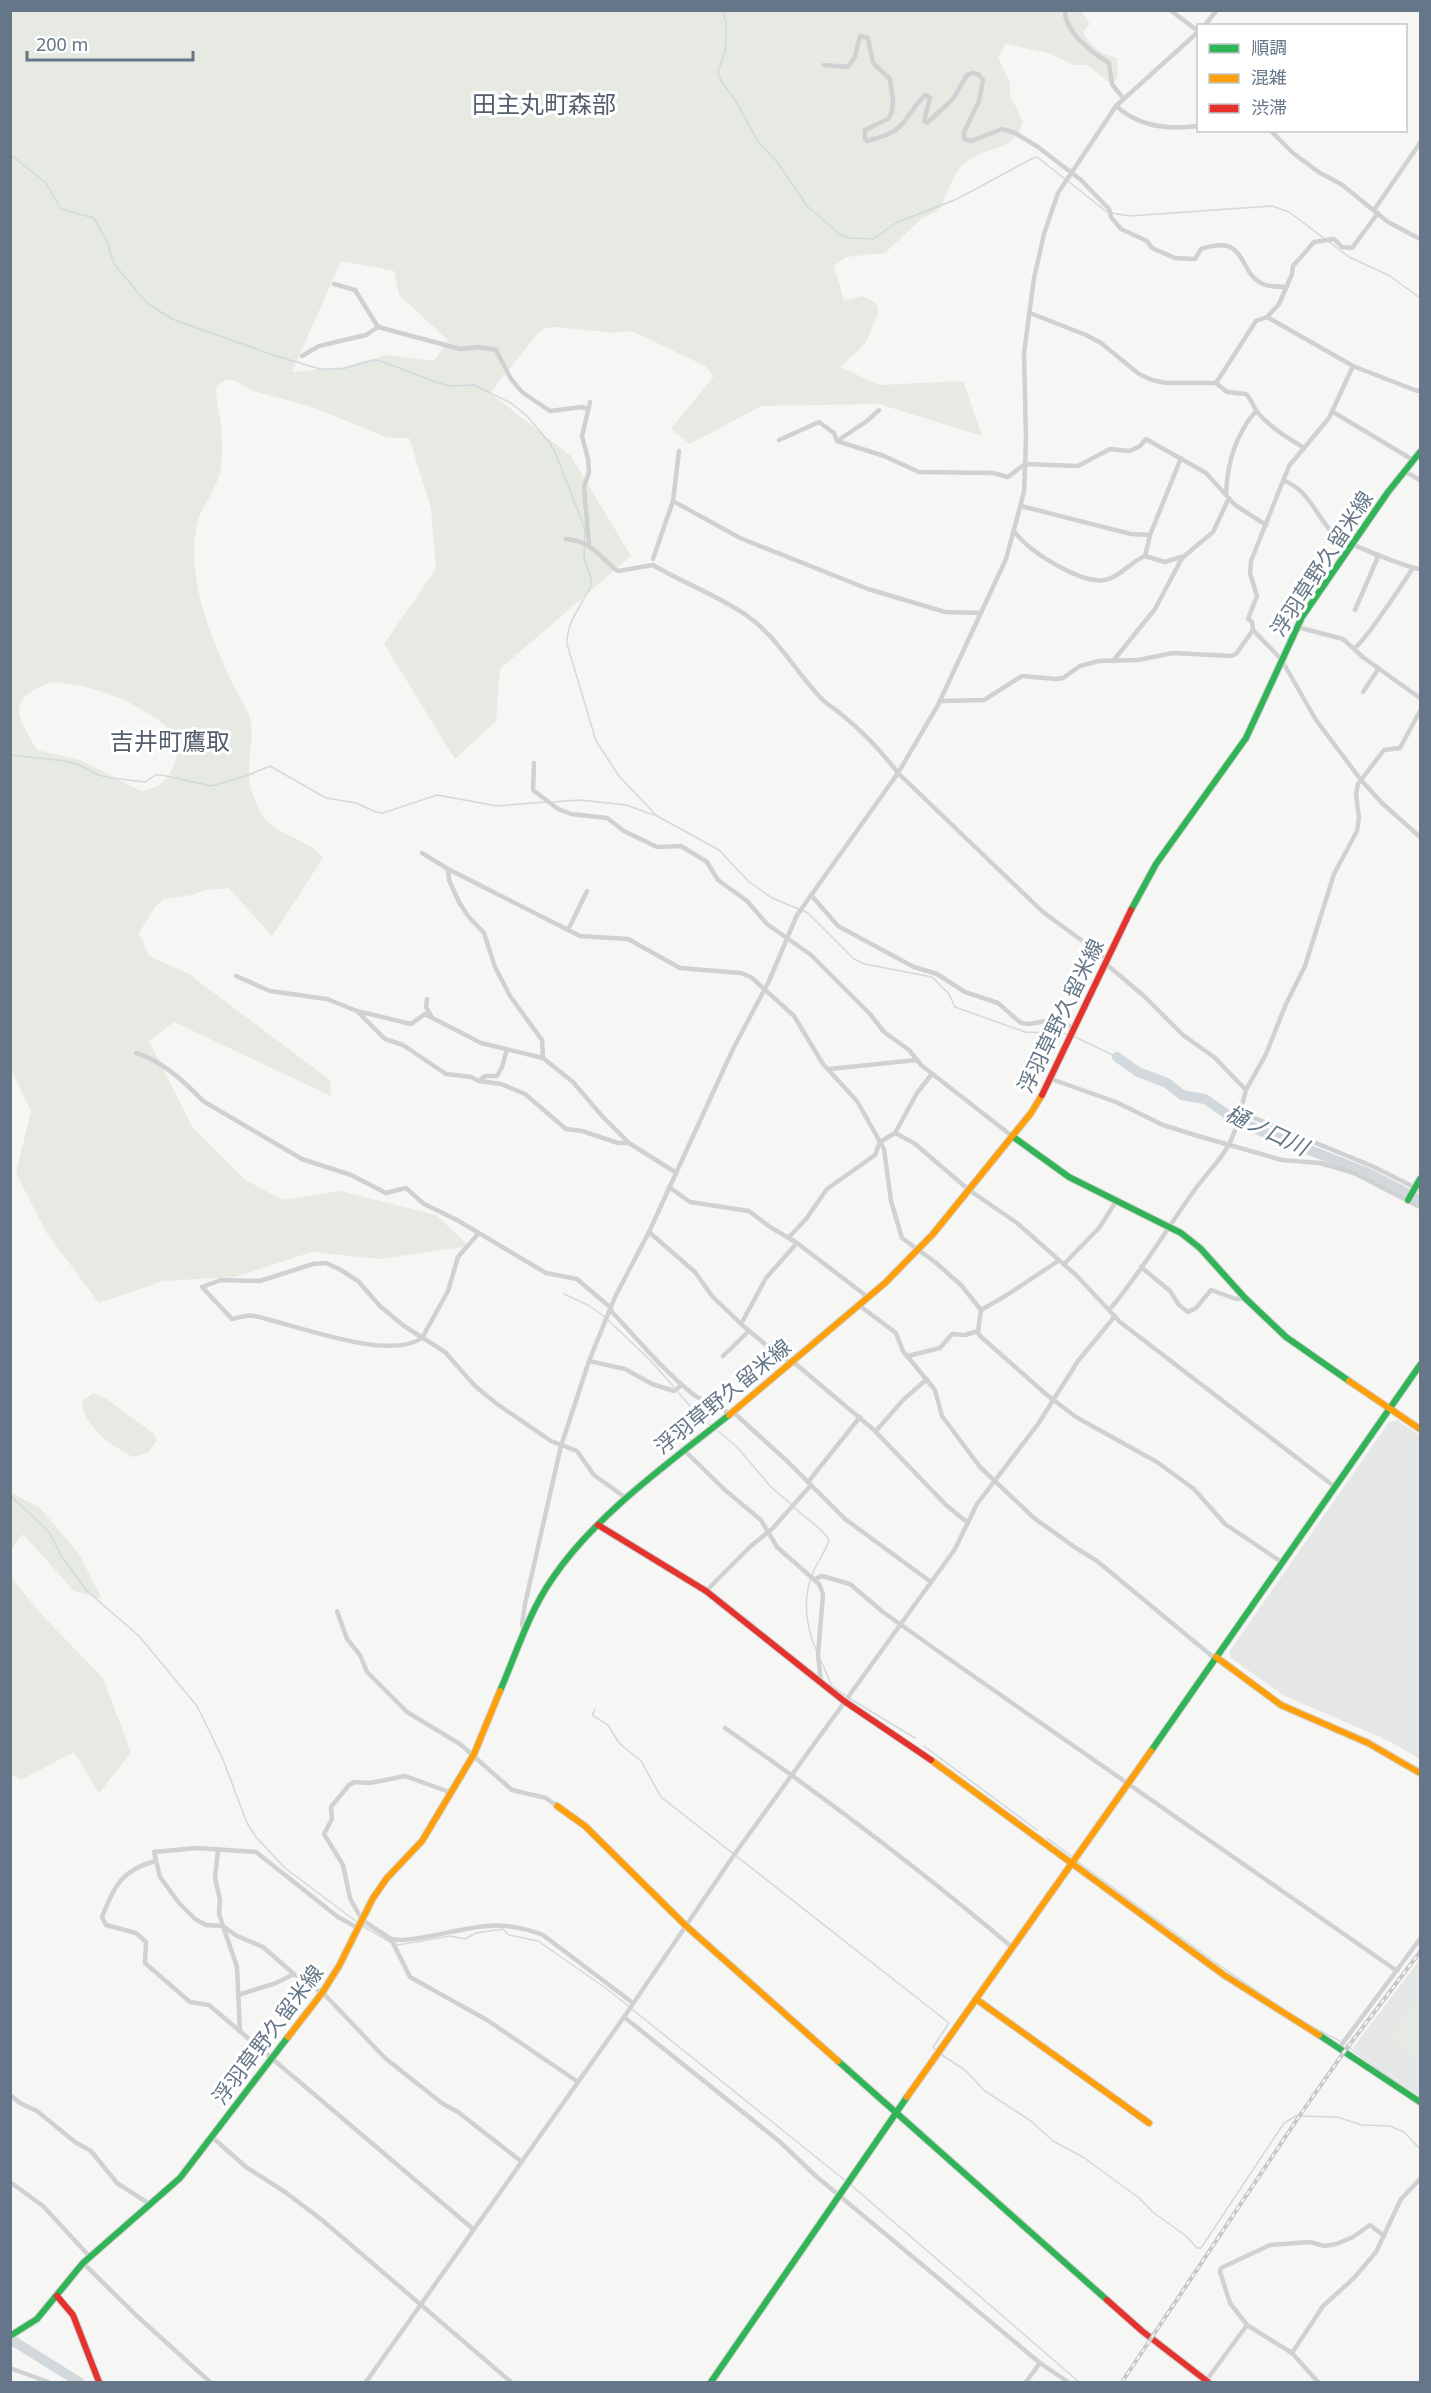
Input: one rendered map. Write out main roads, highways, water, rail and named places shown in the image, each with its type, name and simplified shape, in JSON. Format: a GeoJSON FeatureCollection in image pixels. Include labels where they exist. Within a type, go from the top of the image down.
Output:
{"type":"FeatureCollection","features":[{"type":"Feature","properties":{"kind":"waterway"},"geometry":{"type":"LineString","coordinates":[[722,10],[726,21],[726,39],[725,51],[718,72],[721,81],[734,98],[759,143],[777,162],[808,207],[841,235],[850,238],[873,239],[896,223],[957,199],[1033,158],[1037,157],[1065,179]]}},
{"type":"Feature","properties":{"kind":"waterway"},"geometry":{"type":"LineString","coordinates":[[10,154],[46,183],[61,209],[94,218],[107,242],[114,264],[147,303],[172,319],[320,369],[342,369],[374,360],[438,383],[450,386],[474,385],[511,403],[527,416],[555,452],[585,529],[584,558],[591,586],[572,621],[567,644],[596,741],[619,776],[655,814]]}},
{"type":"Feature","properties":{"kind":"waterway"},"geometry":{"type":"LineString","coordinates":[[1069,182],[1107,212]]}},
{"type":"Feature","properties":{"kind":"waterway"},"geometry":{"type":"LineString","coordinates":[[1112,213],[1129,216],[1272,206],[1289,212],[1325,239]]}},
{"type":"Feature","properties":{"kind":"waterway"},"geometry":{"type":"LineString","coordinates":[[1328,241],[1349,257],[1390,276],[1420,298]]}},
{"type":"Feature","properties":{"kind":"waterway"},"geometry":{"type":"LineString","coordinates":[[10,755],[65,761],[80,765],[98,775],[112,778],[145,782],[155,775],[162,775],[211,786],[270,766],[326,798],[356,803],[383,813],[437,795],[497,806],[546,802]]}},
{"type":"Feature","properties":{"kind":"waterway"},"geometry":{"type":"LineString","coordinates":[[551,802],[580,800],[626,805],[657,816],[719,850],[749,882],[772,898],[808,913],[854,959],[865,964],[932,977],[949,994],[955,1007],[1025,1032],[1068,1034]]}},
{"type":"Feature","properties":{"kind":"waterway"},"geometry":{"type":"LineString","coordinates":[[1075,1037],[1117,1057]]}},
{"type":"Feature","properties":{"kind":"waterway","name":"樋ノ口川"},"geometry":{"type":"LineString","coordinates":[[1117,1057],[1138,1072],[1167,1083],[1182,1095],[1205,1099],[1231,1117],[1368,1173],[1420,1200]]}},
{"type":"Feature","properties":{"kind":"waterway"},"geometry":{"type":"LineString","coordinates":[[564,1294],[588,1305],[605,1317]]}},
{"type":"Feature","properties":{"kind":"waterway"},"geometry":{"type":"LineString","coordinates":[[608,1320],[651,1361],[674,1387]]}},
{"type":"Feature","properties":{"kind":"waterway"},"geometry":{"type":"LineString","coordinates":[[677,1391],[711,1426]]}},
{"type":"Feature","properties":{"kind":"waterway"},"geometry":{"type":"LineString","coordinates":[[718,1431],[737,1447],[771,1487],[791,1504]]}},
{"type":"Feature","properties":{"kind":"waterway"},"geometry":{"type":"LineString","coordinates":[[10,1495],[49,1532],[62,1557],[87,1591],[139,1636],[197,1706],[222,1757],[247,1823],[256,1837],[285,1868],[357,1922]]}},
{"type":"Feature","properties":{"kind":"waterway"},"geometry":{"type":"LineString","coordinates":[[795,1508],[824,1532],[829,1540],[814,1570],[808,1590],[806,1611],[817,1652]]}},
{"type":"Feature","properties":{"kind":"waterway"},"geometry":{"type":"LineString","coordinates":[[821,1661],[832,1686],[845,1695]]}},
{"type":"Feature","properties":{"kind":"waterway"},"geometry":{"type":"LineString","coordinates":[[849,1698],[915,1738]]}},
{"type":"Feature","properties":{"kind":"waterway"},"geometry":{"type":"LineString","coordinates":[[595,1709],[592,1715],[608,1725],[619,1743],[641,1761],[661,1797],[949,2023],[933,2047],[935,2049]]}},
{"type":"Feature","properties":{"kind":"waterway"},"geometry":{"type":"LineString","coordinates":[[924,1746],[1037,1830]]}},
{"type":"Feature","properties":{"kind":"waterway"},"geometry":{"type":"LineString","coordinates":[[1047,1838],[1071,1856]]}},
{"type":"Feature","properties":{"kind":"waterway"},"geometry":{"type":"LineString","coordinates":[[1078,1862],[1286,2011]]}},
{"type":"Feature","properties":{"kind":"waterway"},"geometry":{"type":"LineString","coordinates":[[363,1926],[390,1942]]}},
{"type":"Feature","properties":{"kind":"waterway"},"geometry":{"type":"LineString","coordinates":[[395,1943],[398,1945],[450,1936],[465,1939],[476,1933],[503,1929],[509,1935],[538,1941],[607,1989],[847,2182]]}},
{"type":"Feature","properties":{"kind":"waterway"},"geometry":{"type":"LineString","coordinates":[[1303,2022],[1340,2041]]}},
{"type":"Feature","properties":{"kind":"waterway"},"geometry":{"type":"LineString","coordinates":[[1346,2045],[1418,2097]]}},
{"type":"Feature","properties":{"kind":"waterway"},"geometry":{"type":"LineString","coordinates":[[942,2055],[965,2070],[985,2091],[1031,2121],[1053,2141],[1083,2157],[1139,2198],[1154,2213],[1186,2236],[1197,2248],[1201,2248],[1284,2123],[1296,2116],[1337,2117],[1362,2125],[1390,2126],[1404,2132],[1420,2149]]}},
{"type":"Feature","properties":{"kind":"waterway"},"geometry":{"type":"LineString","coordinates":[[851,2185],[1079,2382]]}},
{"type":"Feature","properties":{"kind":"waterway"},"geometry":{"type":"LineString","coordinates":[[10,2339],[79,2382]]}},
{"type":"Feature","properties":{"kind":"railway"},"geometry":{"type":"LineString","coordinates":[[1122,2382],[1300,2115],[1344,2052],[1420,1952]]}},
{"type":"Feature","properties":{"kind":"district","name":"田主丸町森部"},"geometry":{"type":"Point","coordinates":[544,105]}},
{"type":"Feature","properties":{"kind":"district","name":"吉井町鷹取"},"geometry":{"type":"Point","coordinates":[170,742]}}]}
